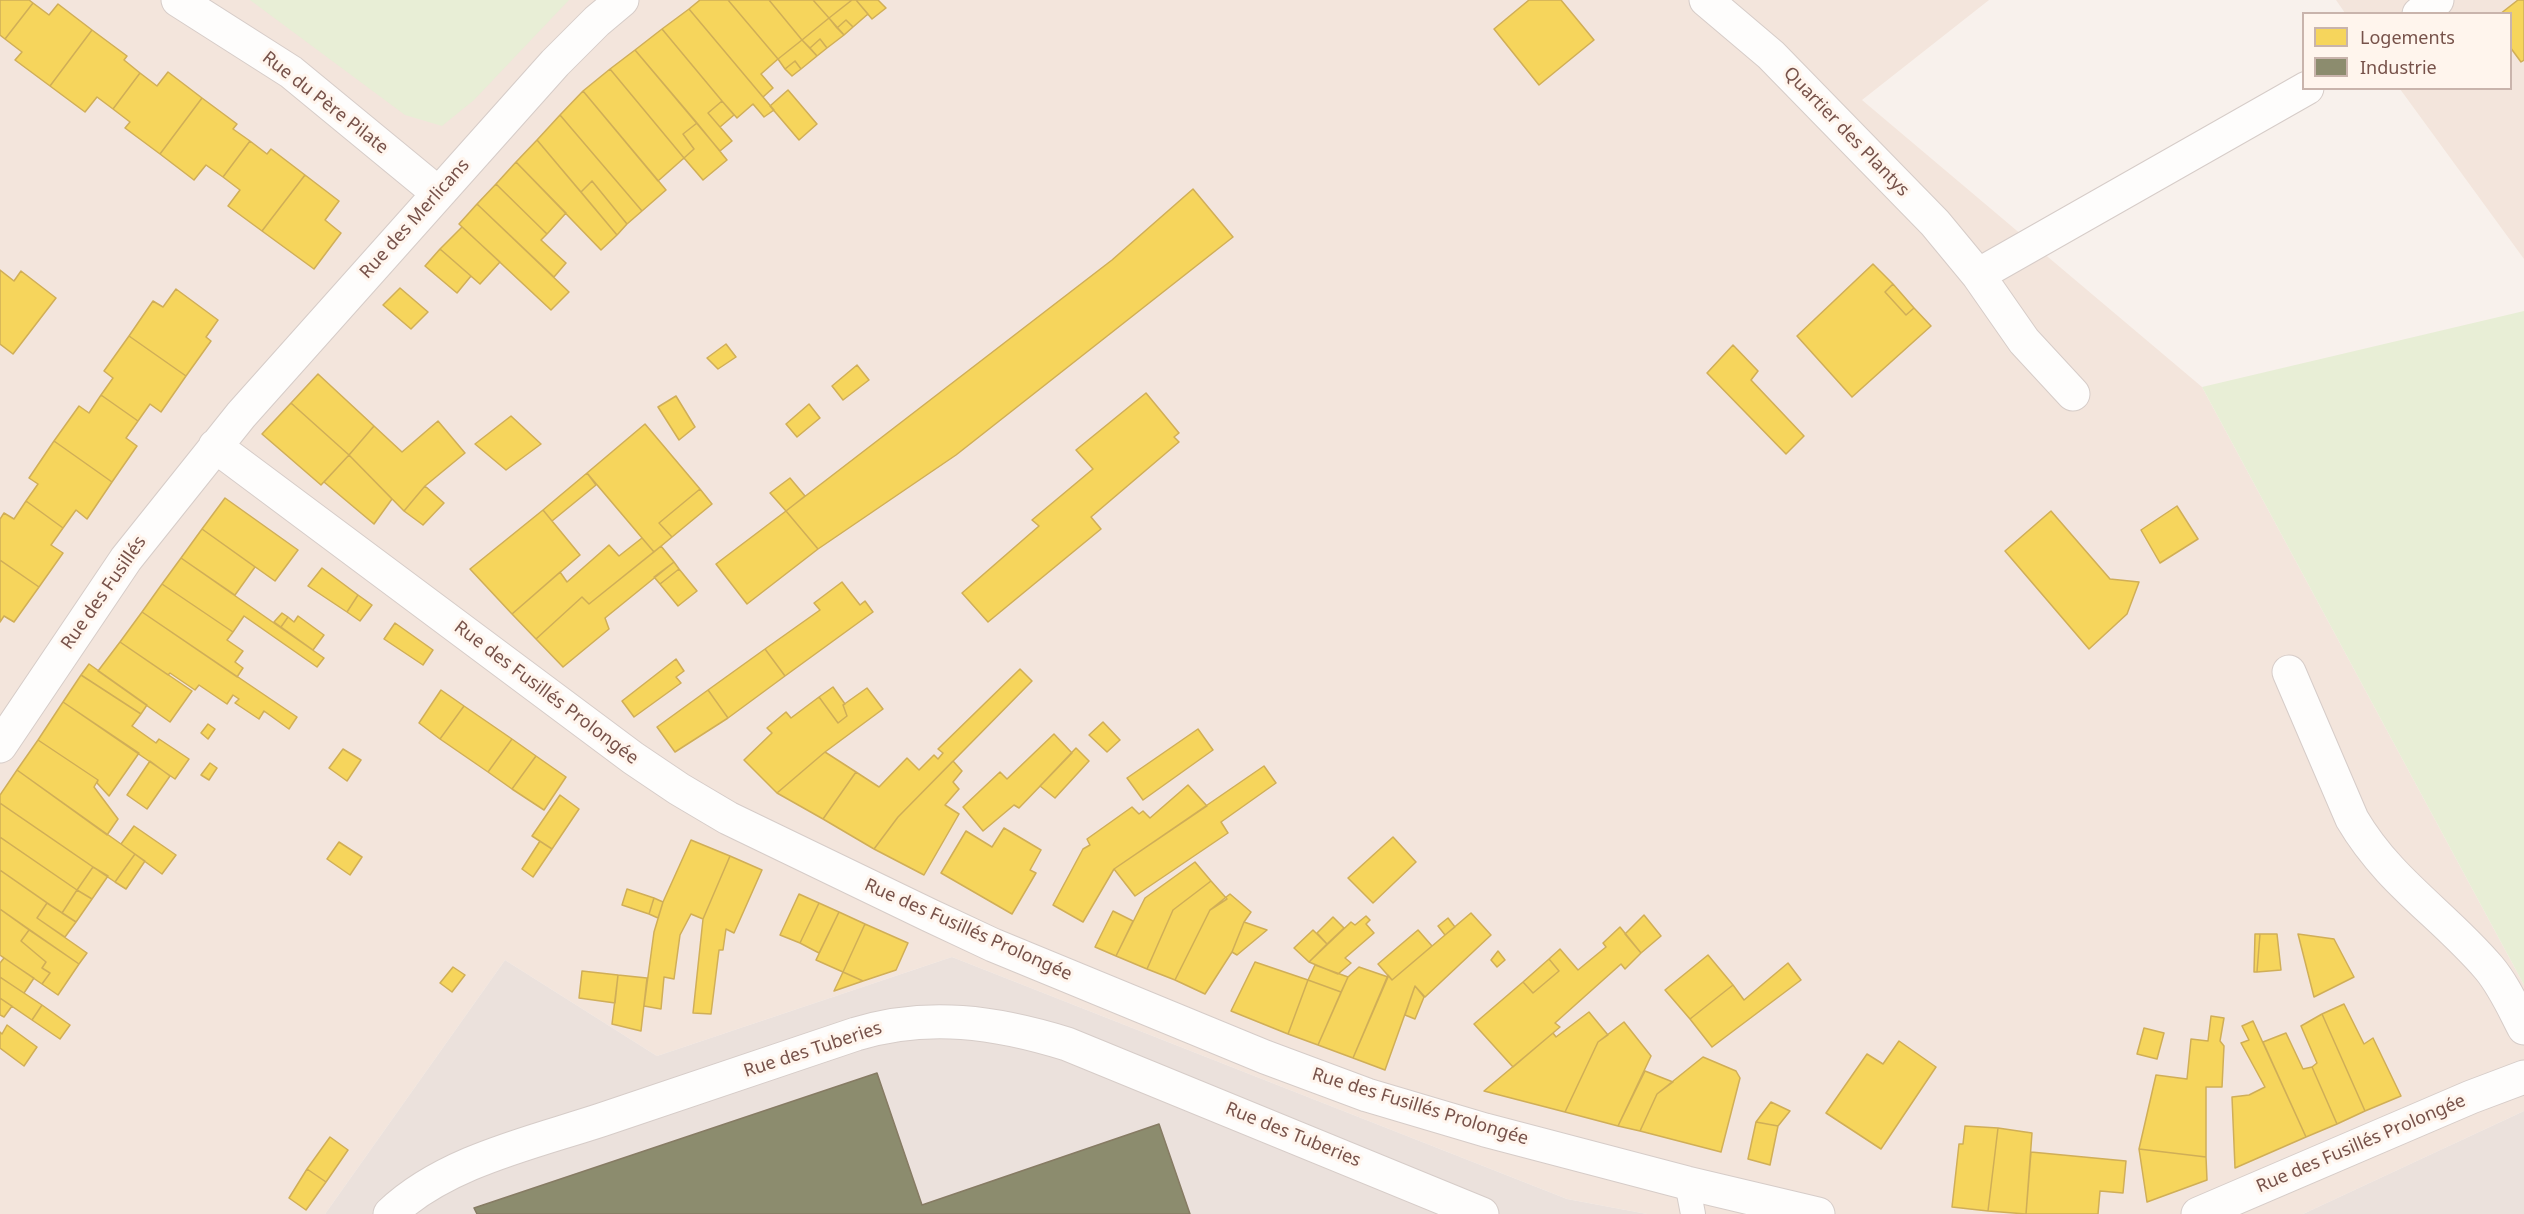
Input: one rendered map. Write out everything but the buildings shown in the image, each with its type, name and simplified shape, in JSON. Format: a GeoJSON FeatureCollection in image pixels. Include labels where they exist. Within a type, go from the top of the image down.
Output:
{"type":"FeatureCollection","features":[{"type":"Feature","properties":{"kind":"street","name":"Rue du Père Pilate"},"geometry":{"type":"LineString","coordinates":[[178,0],[291,72],[438,193]]}},
{"type":"Feature","properties":{"kind":"street","name":"Rue des Merlicans"},"geometry":{"type":"LineString","coordinates":[[215,446],[555,63],[597,21],[622,0]]}},
{"type":"Feature","properties":{"kind":"street","name":"Quartier des Plantys"},"geometry":{"type":"LineString","coordinates":[[1706,0],[1771,55],[1935,222],[1978,275],[2024,341],[2073,394]]}},
{"type":"Feature","properties":{"kind":"street"},"geometry":{"type":"LineString","coordinates":[[2422,12],[2437,0]]}},
{"type":"Feature","properties":{"kind":"street"},"geometry":{"type":"LineString","coordinates":[[1978,275],[2303,90]]}},
{"type":"Feature","properties":{"kind":"street","name":"Rue des Fusillés"},"geometry":{"type":"LineString","coordinates":[[0,746],[126,559],[215,446]]}},
{"type":"Feature","properties":{"kind":"street","name":"Rue des Fusillés Prolongée"},"geometry":{"type":"LineString","coordinates":[[215,446],[633,758],[687,794],[728,818],[993,945],[1331,1083],[1485,1130],[1690,1198],[1818,1214]]}},
{"type":"Feature","properties":{"kind":"street"},"geometry":{"type":"LineString","coordinates":[[2289,672],[2352,819],[2363,837],[2391,873],[2489,969],[2503,988],[2524,1028]]}},
{"type":"Feature","properties":{"kind":"street","name":"Rue des Tuberies"},"geometry":{"type":"LineString","coordinates":[[390,1214],[410,1196],[442,1177],[512,1150],[856,1034],[900,1023],[949,1020],[1005,1027],[1067,1044],[1482,1214]]}},
{"type":"Feature","properties":{"kind":"street","name":"Rue des Fusillés Prolongée"},"geometry":{"type":"LineString","coordinates":[[2198,1214],[2471,1097],[2524,1077]]}},
{"type":"Feature","properties":{"kind":"shaded area"},"geometry":{"type":"Polygon","coordinates":[[[0,0],[1989,0],[1862,100],[2202,387],[2524,985],[2524,1111],[2303,1214],[1647,1214],[1567,1199],[952,957],[657,1056],[505,960],[325,1214],[0,1214],[0,0]]]}},
{"type":"Feature","properties":{"kind":"shaded area"},"geometry":{"type":"Polygon","coordinates":[[[2336,0],[2524,0],[2524,259],[2401,90],[2512,90],[2512,12],[2344,12],[2336,0]]]}},
{"type":"Feature","properties":{"kind":"shaded area"},"geometry":{"type":"Polygon","coordinates":[[[952,957],[1567,1199],[1647,1214],[325,1214],[505,960],[657,1056],[952,957]]]}},
{"type":"Feature","properties":{"kind":"shaded area"},"geometry":{"type":"Polygon","coordinates":[[[2524,1111],[2524,1214],[2303,1214],[2524,1111]]]}},
{"type":"Feature","properties":{"kind":"green space"},"geometry":{"type":"Polygon","coordinates":[[[250,0],[569,0],[474,100],[442,126],[405,115],[250,0]]]}},
{"type":"Feature","properties":{"kind":"green space"},"geometry":{"type":"Polygon","coordinates":[[[2524,311],[2524,985],[2202,387],[2524,311]]]}}]}
